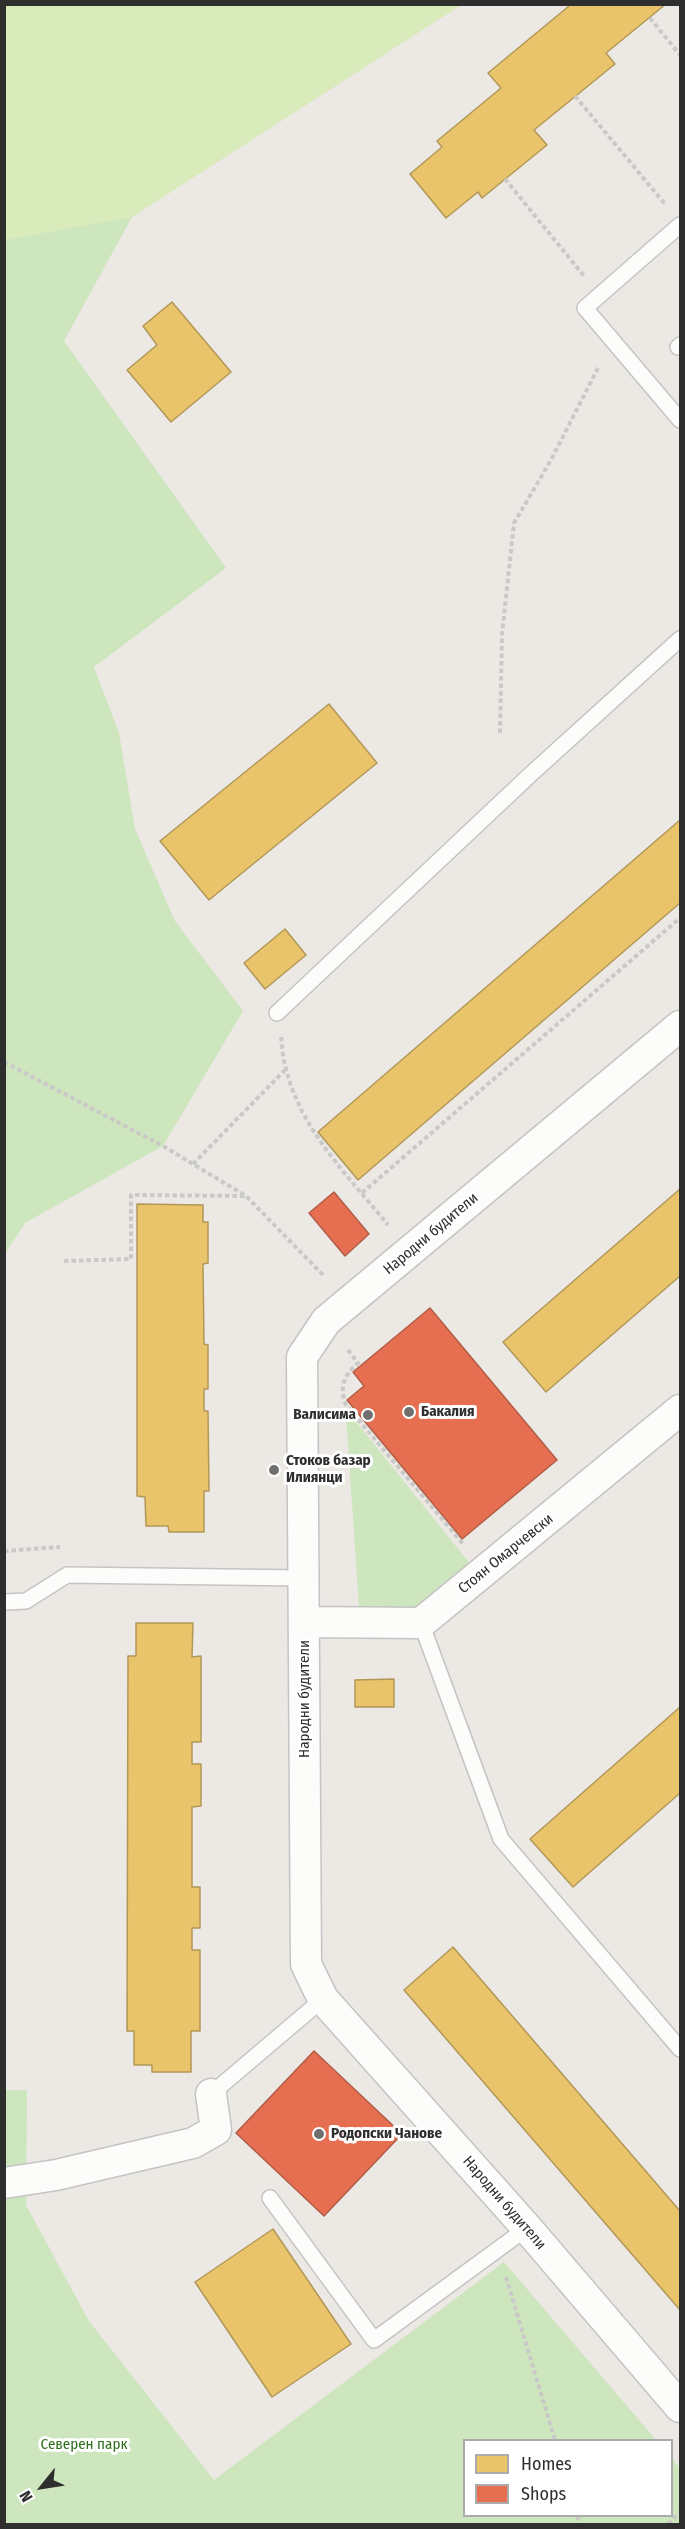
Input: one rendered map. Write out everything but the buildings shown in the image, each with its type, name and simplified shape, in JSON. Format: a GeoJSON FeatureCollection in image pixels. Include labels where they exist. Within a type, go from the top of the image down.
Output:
{"type":"FeatureCollection","features":[{"type":"Feature","properties":{"kind":"street","name":"Народни будители"},"geometry":{"type":"LineString","coordinates":[[681,1026],[326,1322],[302,1357],[306,1964],[323,1999],[527,2228],[681,2408]]}},
{"type":"Feature","properties":{"kind":"street","name":"Стоян Омарчевски"},"geometry":{"type":"LineString","coordinates":[[421,1623],[681,1410]]}},
{"type":"Feature","properties":{"kind":"street"},"geometry":{"type":"LineString","coordinates":[[304,1622],[421,1623]]}},
{"type":"Feature","properties":{"kind":"street"},"geometry":{"type":"LineString","coordinates":[[4,2183],[56,2175],[193,2143],[216,2130],[211,2094]]}},
{"type":"Feature","properties":{"kind":"lane"},"geometry":{"type":"LineString","coordinates":[[681,225],[585,308],[681,420]]}},
{"type":"Feature","properties":{"kind":"lane"},"geometry":{"type":"LineString","coordinates":[[277,1013],[531,774],[681,639]]}},
{"type":"Feature","properties":{"kind":"lane"},"geometry":{"type":"LineString","coordinates":[[4,1602],[26,1601],[67,1575],[304,1578]]}},
{"type":"Feature","properties":{"kind":"lane"},"geometry":{"type":"LineString","coordinates":[[421,1623],[501,1839],[681,2049]]}},
{"type":"Feature","properties":{"kind":"lane"},"geometry":{"type":"LineString","coordinates":[[211,2094],[323,1999]]}},
{"type":"Feature","properties":{"kind":"lane"},"geometry":{"type":"LineString","coordinates":[[270,2198],[374,2340],[527,2228]]}},
{"type":"Feature","properties":{"kind":"path"},"geometry":{"type":"LineString","coordinates":[[650,18],[681,55]]}},
{"type":"Feature","properties":{"kind":"path"},"geometry":{"type":"LineString","coordinates":[[575,96],[665,205]]}},
{"type":"Feature","properties":{"kind":"path"},"geometry":{"type":"LineString","coordinates":[[505,179],[600,295]]}},
{"type":"Feature","properties":{"kind":"path"},"geometry":{"type":"LineString","coordinates":[[500,733],[502,635],[514,523],[551,460],[597,368],[617,346]]}},
{"type":"Feature","properties":{"kind":"path"},"geometry":{"type":"LineString","coordinates":[[362,1193],[681,918]]}},
{"type":"Feature","properties":{"kind":"path"},"geometry":{"type":"LineString","coordinates":[[277,1013],[286,1069],[296,1097],[314,1133],[410,1251]]}},
{"type":"Feature","properties":{"kind":"path"},"geometry":{"type":"LineString","coordinates":[[4,1062],[163,1146],[246,1196],[326,1278]]}},
{"type":"Feature","properties":{"kind":"path"},"geometry":{"type":"LineString","coordinates":[[193,1164],[286,1069]]}},
{"type":"Feature","properties":{"kind":"path"},"geometry":{"type":"LineString","coordinates":[[64,1261],[131,1259],[131,1195],[246,1196]]}},
{"type":"Feature","properties":{"kind":"path"},"geometry":{"type":"LineString","coordinates":[[326,1322],[358,1363],[342,1384],[342,1394],[346,1405],[485,1571]]}},
{"type":"Feature","properties":{"kind":"path"},"geometry":{"type":"LineString","coordinates":[[4,1551],[67,1547]]}},
{"type":"Feature","properties":{"kind":"path"},"geometry":{"type":"LineString","coordinates":[[498,2249],[555,2439]]}},
{"type":"Feature","properties":{"kind":"path"},"geometry":{"type":"LineString","coordinates":[[668,2524],[681,2512]]}},
{"type":"Feature","properties":{"kind":"green space"},"geometry":{"type":"Polygon","coordinates":[[[5,4],[461,5],[132,217],[5,240],[5,4]]]}},
{"type":"Feature","properties":{"kind":"green space"},"geometry":{"type":"Polygon","coordinates":[[[5,5],[461,5],[132,217],[64,341],[226,568],[94,667],[119,733],[135,829],[175,921],[243,1011],[163,1146],[25,1223],[5,1254],[5,5]]]}},
{"type":"Feature","properties":{"kind":"green space"},"geometry":{"type":"Polygon","coordinates":[[[350,1414],[475,1570],[410,1617],[379,1619],[359,1607],[346,1416],[350,1414]]]}},
{"type":"Feature","properties":{"kind":"green space","name":"Северен парк"},"geometry":{"type":"Polygon","coordinates":[[[5,2090],[27,2090],[26,2205],[89,2321],[214,2480],[504,2262],[655,2439],[463,2439],[463,2517],[673,2517],[673,2459],[680,2469],[680,2524],[5,2524],[5,2090]]]}},
{"type":"Feature","properties":{"kind":"place","name":"Бакалия"},"geometry":{"type":"Point","coordinates":[409,1412]}},
{"type":"Feature","properties":{"kind":"place","name":"Валисима"},"geometry":{"type":"Point","coordinates":[368,1415]}},
{"type":"Feature","properties":{"kind":"place","name":"Стоков базар Илиянци"},"geometry":{"type":"Point","coordinates":[274,1470]}},
{"type":"Feature","properties":{"kind":"place","name":"Родопски Чанове"},"geometry":{"type":"Point","coordinates":[319,2134]}}]}
